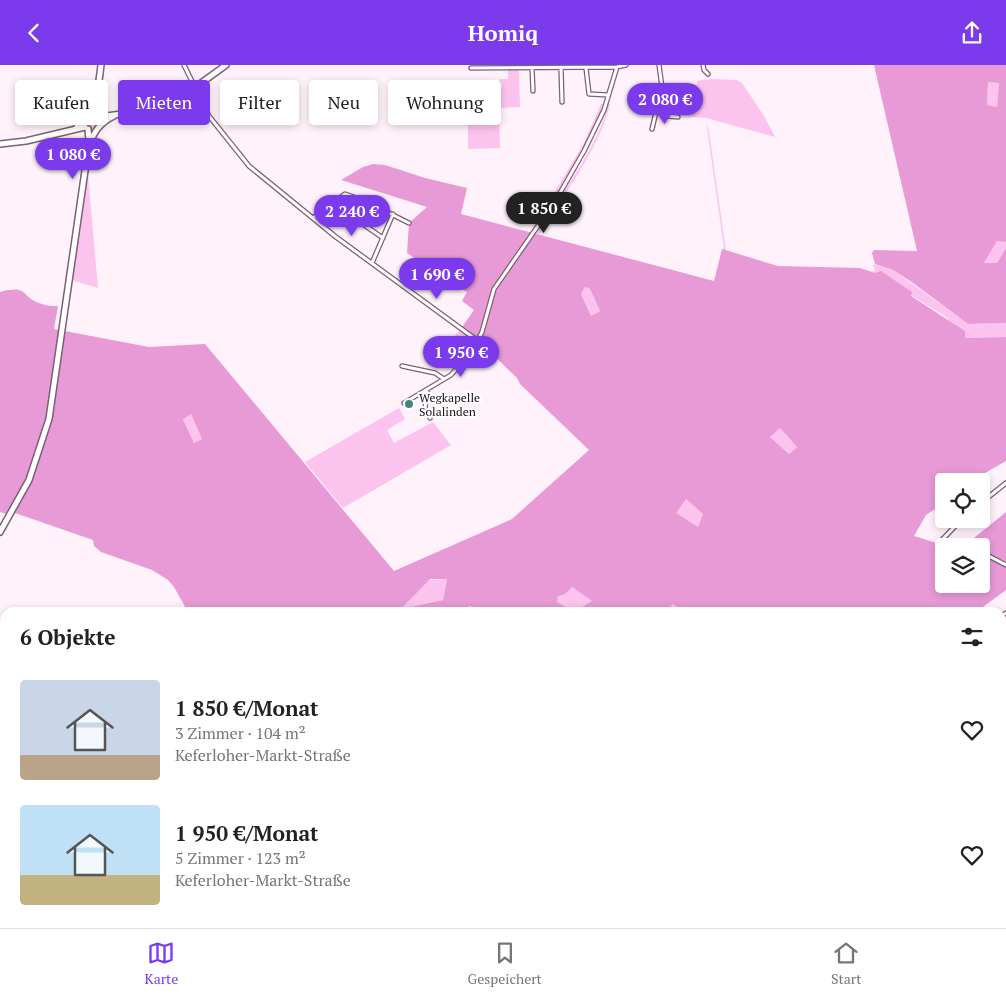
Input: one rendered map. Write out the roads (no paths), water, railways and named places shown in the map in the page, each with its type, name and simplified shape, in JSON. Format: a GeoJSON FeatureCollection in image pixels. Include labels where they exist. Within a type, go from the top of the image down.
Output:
{"type":"FeatureCollection","features":[{"type":"Feature","properties":{"kind":"main road"},"geometry":{"type":"LineString","coordinates":[[99,80],[101,65]]}},
{"type":"Feature","properties":{"kind":"main road"},"geometry":{"type":"LineString","coordinates":[[108,119],[157,104],[194,87],[226,65]]}},
{"type":"Feature","properties":{"kind":"main road"},"geometry":{"type":"LineString","coordinates":[[108,116],[114,116]]}},
{"type":"Feature","properties":{"kind":"main road"},"geometry":{"type":"LineString","coordinates":[[0,532],[30,480],[50,419],[89,145],[95,130],[99,125]]}},
{"type":"Feature","properties":{"kind":"main road"},"geometry":{"type":"LineString","coordinates":[[86,126],[89,145]]}},
{"type":"Feature","properties":{"kind":"main road"},"geometry":{"type":"LineString","coordinates":[[0,144],[35,140],[76,127],[86,126],[95,130]]}},
{"type":"Feature","properties":{"kind":"street"},"geometry":{"type":"LineString","coordinates":[[184,65],[209,116],[228,143],[249,166],[313,218],[478,341]]}},
{"type":"Feature","properties":{"kind":"street"},"geometry":{"type":"LineString","coordinates":[[471,68],[561,68],[626,65]]}},
{"type":"Feature","properties":{"kind":"street"},"geometry":{"type":"LineString","coordinates":[[652,129],[662,79],[660,65]]}},
{"type":"Feature","properties":{"kind":"street"},"geometry":{"type":"LineString","coordinates":[[703,65],[704,71],[708,74]]}},
{"type":"Feature","properties":{"kind":"street"},"geometry":{"type":"LineString","coordinates":[[404,403],[427,391],[462,365],[478,341],[494,289],[556,200],[593,134],[617,66]]}},
{"type":"Feature","properties":{"kind":"street"},"geometry":{"type":"LineString","coordinates":[[586,67],[589,94],[608,95]]}},
{"type":"Feature","properties":{"kind":"street"},"geometry":{"type":"LineString","coordinates":[[532,68],[533,91]]}},
{"type":"Feature","properties":{"kind":"street"},"geometry":{"type":"LineString","coordinates":[[561,68],[562,103]]}},
{"type":"Feature","properties":{"kind":"street"},"geometry":{"type":"LineString","coordinates":[[657,111],[666,116],[678,117]]}},
{"type":"Feature","properties":{"kind":"street"},"geometry":{"type":"LineString","coordinates":[[313,218],[345,194],[393,214],[409,223]]}},
{"type":"Feature","properties":{"kind":"street"},"geometry":{"type":"LineString","coordinates":[[372,263],[393,214]]}},
{"type":"Feature","properties":{"kind":"street"},"geometry":{"type":"LineString","coordinates":[[354,218],[383,238]]}},
{"type":"Feature","properties":{"kind":"street"},"geometry":{"type":"LineString","coordinates":[[402,366],[435,373],[444,379]]}},
{"type":"Feature","properties":{"kind":"street"},"geometry":{"type":"LineString","coordinates":[[427,391],[426,409],[430,418]]}},
{"type":"Feature","properties":{"kind":"street"},"geometry":{"type":"LineString","coordinates":[[990,496],[1006,483]]}},
{"type":"Feature","properties":{"kind":"street"},"geometry":{"type":"LineString","coordinates":[[944,538],[953,528]]}},
{"type":"Feature","properties":{"kind":"street"},"geometry":{"type":"LineString","coordinates":[[990,557],[1006,565]]}},
{"type":"Feature","properties":{"kind":"place","name":"Wegkapelle Solalinden"},"geometry":{"type":"Point","coordinates":[409,404]}}]}
